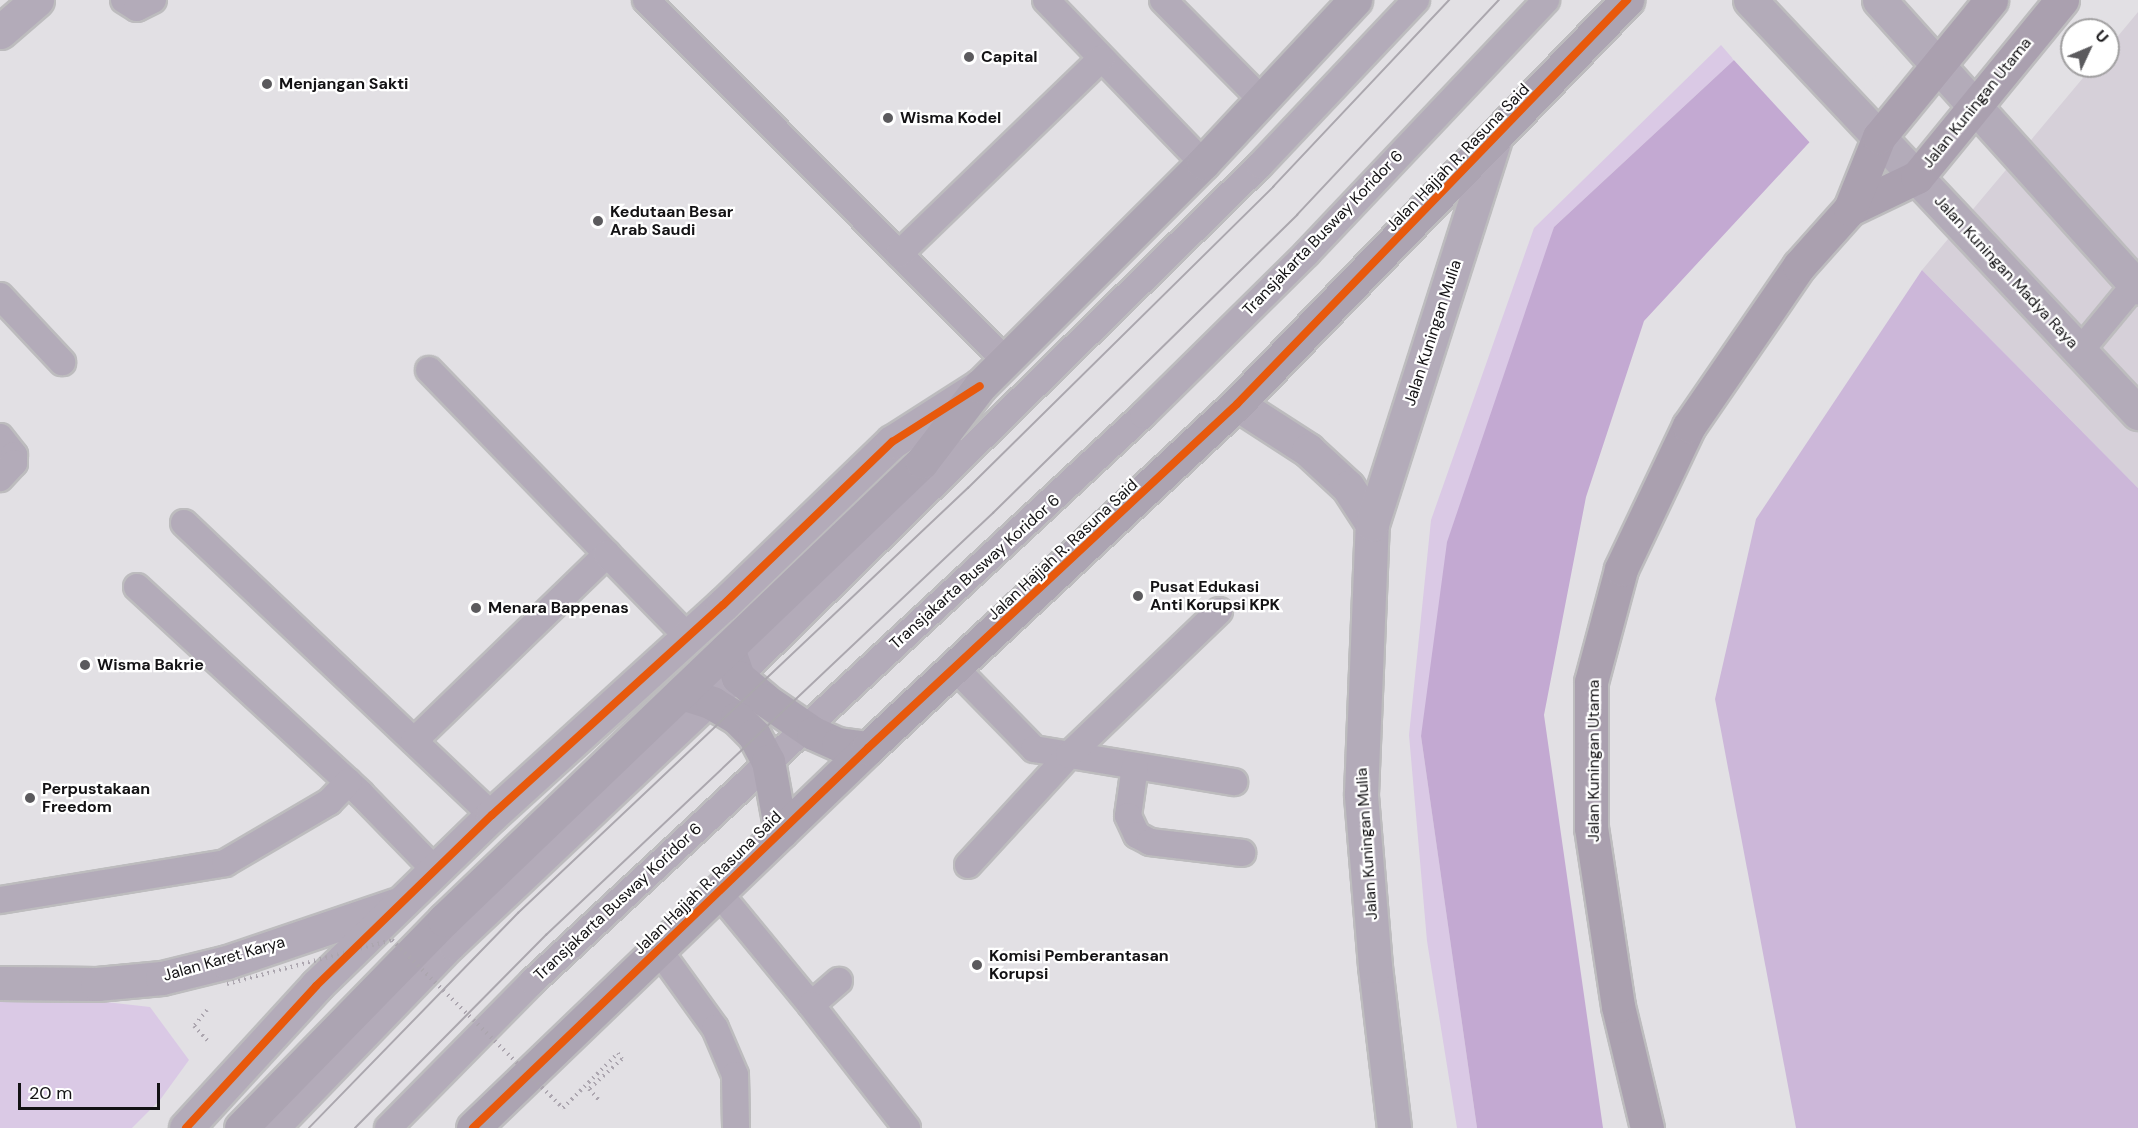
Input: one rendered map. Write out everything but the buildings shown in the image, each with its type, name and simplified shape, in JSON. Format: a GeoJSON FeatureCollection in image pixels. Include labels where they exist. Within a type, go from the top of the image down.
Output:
{"type":"FeatureCollection","features":[{"type":"Feature","properties":{"kind":"main road"},"geometry":{"type":"LineString","coordinates":[[241,1128],[444,921],[697,698],[733,663],[922,462],[980,386],[1203,164],[1355,0]]}},
{"type":"Feature","properties":{"kind":"main road","name":"Jalan Hajjah R. Rasuna Said"},"geometry":{"type":"LineString","coordinates":[[473,1128],[868,748],[1237,404],[1494,142],[1627,0]]}},
{"type":"Feature","properties":{"kind":"main road","name":"Jalan Kuningan Utama"},"geometry":{"type":"LineString","coordinates":[[1850,209],[1869,126],[1929,55],[1990,0]]}},
{"type":"Feature","properties":{"kind":"main road","name":"Jalan Kuningan Utama"},"geometry":{"type":"LineString","coordinates":[[1647,1128],[1618,1006],[1590,828],[1591,682],[1621,569],[1689,426],[1799,266],[1850,209],[1917,177],[2062,0]]}},
{"type":"Feature","properties":{"kind":"main road"},"geometry":{"type":"LineString","coordinates":[[733,663],[804,728],[838,744],[868,748]]}},
{"type":"Feature","properties":{"kind":"main road"},"geometry":{"type":"LineString","coordinates":[[697,698],[743,723],[768,761],[781,832]]}},
{"type":"Feature","properties":{"kind":"street"},"geometry":{"type":"LineString","coordinates":[[0,32],[37,0]]}},
{"type":"Feature","properties":{"kind":"street"},"geometry":{"type":"LineString","coordinates":[[1879,0],[2137,285]]}},
{"type":"Feature","properties":{"kind":"street","name":"Jalan Kuningan Madya Raya"},"geometry":{"type":"LineString","coordinates":[[1753,4],[2138,413]]}},
{"type":"Feature","properties":{"kind":"street","name":"Jalan Kuningan Mulia"},"geometry":{"type":"LineString","coordinates":[[1394,1128],[1375,966],[1360,794],[1372,524],[1494,142]]}},
{"type":"Feature","properties":{"kind":"street"},"geometry":{"type":"LineString","coordinates":[[186,1128],[316,986],[407,901],[492,815],[687,636],[892,442],[980,386]]}},
{"type":"Feature","properties":{"kind":"street"},"geometry":{"type":"LineString","coordinates":[[1237,404],[1308,450],[1348,487],[1372,524]]}},
{"type":"Feature","properties":{"kind":"street","name":"Jalan Karet Karya"},"geometry":{"type":"LineString","coordinates":[[0,982],[97,984],[162,978],[227,962],[407,901]]}},
{"type":"Feature","properties":{"kind":"lane"},"geometry":{"type":"LineString","coordinates":[[124,0],[137,8],[153,0]]}},
{"type":"Feature","properties":{"kind":"lane"},"geometry":{"type":"LineString","coordinates":[[646,0],[1005,360]]}},
{"type":"Feature","properties":{"kind":"lane"},"geometry":{"type":"LineString","coordinates":[[1046,0],[1203,164]]}},
{"type":"Feature","properties":{"kind":"lane"},"geometry":{"type":"LineString","coordinates":[[1163,0],[1263,101]]}},
{"type":"Feature","properties":{"kind":"lane"},"geometry":{"type":"LineString","coordinates":[[733,663],[1260,165],[1416,0]]}},
{"type":"Feature","properties":{"kind":"lane","name":"Transjakarta Busway Koridor 6"},"geometry":{"type":"LineString","coordinates":[[388,1128],[532,982],[1143,415],[1306,253],[1546,0]]}},
{"type":"Feature","properties":{"kind":"lane"},"geometry":{"type":"LineString","coordinates":[[899,254],[1101,59]]}},
{"type":"Feature","properties":{"kind":"lane"},"geometry":{"type":"LineString","coordinates":[[2080,351],[2137,285]]}},
{"type":"Feature","properties":{"kind":"lane"},"geometry":{"type":"LineString","coordinates":[[0,296],[62,363]]}},
{"type":"Feature","properties":{"kind":"lane"},"geometry":{"type":"LineString","coordinates":[[429,370],[687,636]]}},
{"type":"Feature","properties":{"kind":"lane"},"geometry":{"type":"LineString","coordinates":[[0,437],[14,454],[14,464],[0,478]]}},
{"type":"Feature","properties":{"kind":"lane"},"geometry":{"type":"LineString","coordinates":[[184,523],[492,815]]}},
{"type":"Feature","properties":{"kind":"lane"},"geometry":{"type":"LineString","coordinates":[[414,741],[607,554]]}},
{"type":"Feature","properties":{"kind":"lane"},"geometry":{"type":"LineString","coordinates":[[137,586],[348,782],[436,871]]}},
{"type":"Feature","properties":{"kind":"lane"},"geometry":{"type":"LineString","coordinates":[[968,865],[1069,755],[1219,611]]}},
{"type":"Feature","properties":{"kind":"lane"},"geometry":{"type":"LineString","coordinates":[[955,668],[1034,749],[1234,782]]}},
{"type":"Feature","properties":{"kind":"lane"},"geometry":{"type":"LineString","coordinates":[[277,1128],[697,698]]}},
{"type":"Feature","properties":{"kind":"lane"},"geometry":{"type":"LineString","coordinates":[[1135,766],[1128,816],[1137,835],[1150,842],[1242,853]]}},
{"type":"Feature","properties":{"kind":"lane"},"geometry":{"type":"LineString","coordinates":[[0,900],[225,863],[328,802],[348,782]]}},
{"type":"Feature","properties":{"kind":"lane"},"geometry":{"type":"LineString","coordinates":[[718,892],[811,1005],[907,1128]]}},
{"type":"Feature","properties":{"kind":"lane"},"geometry":{"type":"LineString","coordinates":[[658,949],[715,1028],[735,1075],[736,1128]]}},
{"type":"Feature","properties":{"kind":"lane"},"geometry":{"type":"LineString","coordinates":[[811,1005],[839,981]]}},
{"type":"Feature","properties":{"kind":"path"},"geometry":{"type":"LineString","coordinates":[[221,993],[228,984],[392,940],[563,1108],[618,1053],[622,1059],[589,1089],[599,1100]]}},
{"type":"Feature","properties":{"kind":"path"},"geometry":{"type":"LineString","coordinates":[[210,1044],[194,1026],[214,1001]]}},
{"type":"Feature","properties":{"kind":"shaded area"},"geometry":{"type":"Polygon","coordinates":[[[1788,0],[1941,0],[1644,321],[1586,497],[1544,715],[1603,1128],[1477,1128],[1421,736],[1447,542],[1554,227],[1734,60],[1788,0]]]}},
{"type":"Feature","properties":{"kind":"shaded area"},"geometry":{"type":"Polygon","coordinates":[[[2138,12],[2138,488],[1922,270],[2083,78],[2120,78],[2120,34],[2138,12]]]}},
{"type":"Feature","properties":{"kind":"shaded area"},"geometry":{"type":"Polygon","coordinates":[[[1721,45],[1734,60],[1554,227],[1421,736],[1477,1128],[1457,1128],[1427,941],[1409,735],[1431,520],[1534,228],[1721,45]]]}},
{"type":"Feature","properties":{"kind":"shaded area"},"geometry":{"type":"Polygon","coordinates":[[[1922,270],[2138,488],[2138,1128],[1796,1128],[1715,699],[1756,519],[1922,270]]]}},
{"type":"Feature","properties":{"kind":"shaded area"},"geometry":{"type":"Polygon","coordinates":[[[0,990],[150,1007],[189,1060],[160,1100],[132,1128],[0,1128],[0,990]]]}},
{"type":"Feature","properties":{"kind":"pier"},"geometry":{"type":"Polygon","coordinates":[[[1784,0],[1944,1],[1812,145],[1732,58],[1784,0]]]}},
{"type":"Feature","properties":{"kind":"tram line"},"geometry":{"type":"LineString","coordinates":[[309,1128],[518,913],[968,488],[1273,187],[1449,0]]}},
{"type":"Feature","properties":{"kind":"tram line"},"geometry":{"type":"LineString","coordinates":[[355,1128],[546,935],[993,513],[1297,215],[1499,0]]}},
{"type":"Feature","properties":{"kind":"cycle path"},"geometry":{"type":"LineString","coordinates":[[473,1128],[868,748],[1237,404],[1627,0]]}},
{"type":"Feature","properties":{"kind":"cycle path"},"geometry":{"type":"LineString","coordinates":[[186,1128],[316,986],[492,815],[723,605],[892,442],[980,386]]}},
{"type":"Feature","properties":{"kind":"place","name":"Capital"},"geometry":{"type":"Point","coordinates":[969,57]}},
{"type":"Feature","properties":{"kind":"place","name":"Menjangan Sakti"},"geometry":{"type":"Point","coordinates":[267,84]}},
{"type":"Feature","properties":{"kind":"place","name":"Wisma Kodel"},"geometry":{"type":"Point","coordinates":[888,118]}},
{"type":"Feature","properties":{"kind":"place","name":"Kedutaan Besar Arab Saudi"},"geometry":{"type":"Point","coordinates":[598,221]}},
{"type":"Feature","properties":{"kind":"place","name":"Pusat Edukasi Anti Korupsi KPK"},"geometry":{"type":"Point","coordinates":[1138,596]}},
{"type":"Feature","properties":{"kind":"place","name":"Menara Bappenas"},"geometry":{"type":"Point","coordinates":[476,608]}},
{"type":"Feature","properties":{"kind":"place","name":"Wisma Bakrie"},"geometry":{"type":"Point","coordinates":[85,665]}},
{"type":"Feature","properties":{"kind":"place","name":"Perpustakaan Freedom"},"geometry":{"type":"Point","coordinates":[30,798]}},
{"type":"Feature","properties":{"kind":"place","name":"Komisi Pemberantasan Korupsi"},"geometry":{"type":"Point","coordinates":[977,965]}}]}
